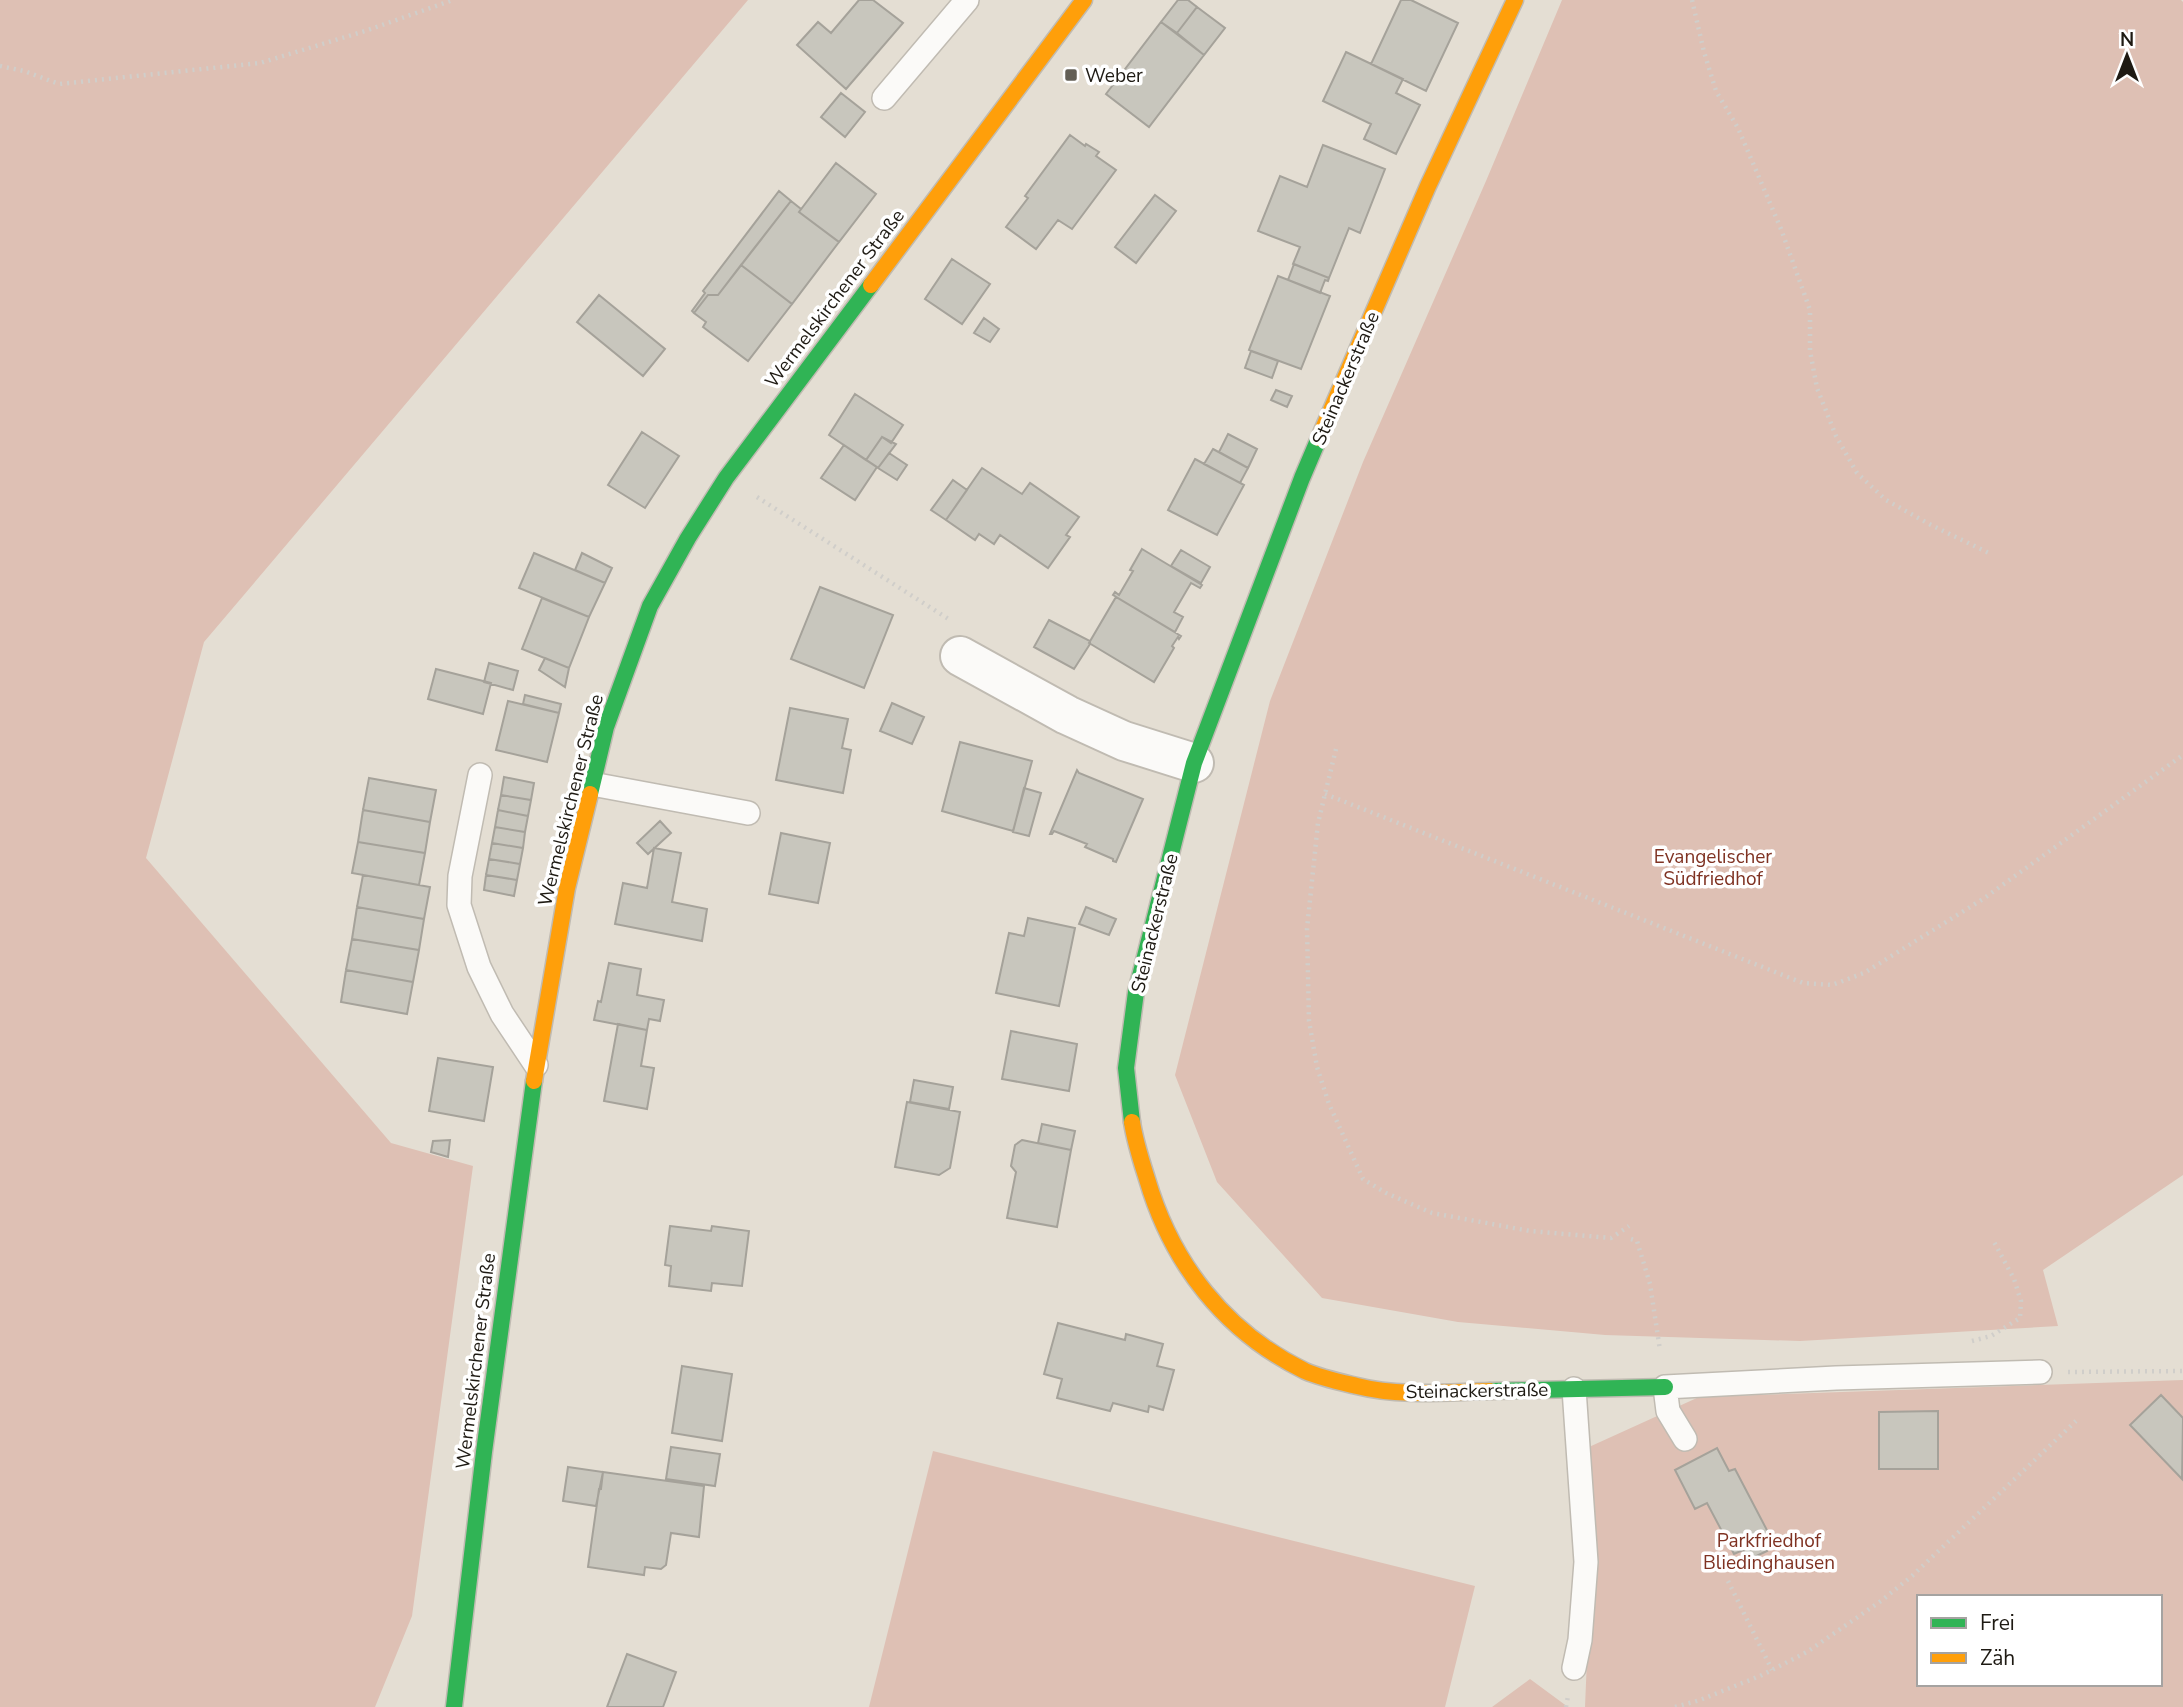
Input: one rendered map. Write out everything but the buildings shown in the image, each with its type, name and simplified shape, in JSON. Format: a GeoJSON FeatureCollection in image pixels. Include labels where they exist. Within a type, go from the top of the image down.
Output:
{"type":"FeatureCollection","features":[{"type":"Feature","properties":{"kind":"street","name":"Wermelskirchener Straße"},"geometry":{"type":"LineString","coordinates":[[454,1707],[482,1465],[536,1065],[567,888],[606,727],[650,606],[726,478],[1084,0]]}},
{"type":"Feature","properties":{"kind":"street","name":"Steinackerstraße"},"geometry":{"type":"LineString","coordinates":[[1515,0],[1428,186],[1302,478],[1194,763],[1136,992],[1126,1068],[1134,1136],[1154,1203],[1179,1256],[1214,1305],[1257,1343],[1307,1372],[1359,1387],[1412,1393],[1665,1387]]}},
{"type":"Feature","properties":{"kind":"street"},"geometry":{"type":"LineString","coordinates":[[960,656],[1067,715],[1124,741],[1194,763]]}},
{"type":"Feature","properties":{"kind":"lane"},"geometry":{"type":"LineString","coordinates":[[884,98],[967,0]]}},
{"type":"Feature","properties":{"kind":"lane"},"geometry":{"type":"LineString","coordinates":[[480,775],[460,876],[459,905],[485,979],[502,1014],[536,1065]]}},
{"type":"Feature","properties":{"kind":"lane"},"geometry":{"type":"LineString","coordinates":[[592,784],[748,813]]}},
{"type":"Feature","properties":{"kind":"lane","name":"Steinackerstraße"},"geometry":{"type":"LineString","coordinates":[[1665,1387],[1836,1378],[2040,1372]]}},
{"type":"Feature","properties":{"kind":"lane"},"geometry":{"type":"LineString","coordinates":[[1665,1387],[1668,1411],[1685,1439]]}},
{"type":"Feature","properties":{"kind":"lane"},"geometry":{"type":"LineString","coordinates":[[1574,1389],[1586,1562],[1580,1640],[1574,1668]]}},
{"type":"Feature","properties":{"kind":"path"},"geometry":{"type":"LineString","coordinates":[[0,66],[24,71],[59,84],[260,63],[365,31],[453,0]]}},
{"type":"Feature","properties":{"kind":"path"},"geometry":{"type":"LineString","coordinates":[[1692,0],[1716,91],[1743,141],[1810,310],[1810,351],[1817,388],[1836,436],[1857,473],[1886,500],[1931,526],[1989,552]]}},
{"type":"Feature","properties":{"kind":"path"},"geometry":{"type":"LineString","coordinates":[[760,498],[929,607]]}},
{"type":"Feature","properties":{"kind":"path"},"geometry":{"type":"LineString","coordinates":[[1336,749],[1318,823],[1307,929],[1309,1021],[1317,1067],[1329,1104],[1363,1179],[1386,1193],[1432,1213],[1530,1231],[1611,1238],[1629,1226]]}},
{"type":"Feature","properties":{"kind":"path"},"geometry":{"type":"LineString","coordinates":[[1325,794],[1803,983],[1832,985],[1864,974],[1983,899],[2183,755]]}},
{"type":"Feature","properties":{"kind":"path"},"geometry":{"type":"LineString","coordinates":[[1630,1239],[1637,1241],[1650,1284],[1665,1387]]}},
{"type":"Feature","properties":{"kind":"path"},"geometry":{"type":"LineString","coordinates":[[1968,1342],[1991,1336],[2020,1318],[2021,1301],[2014,1279],[1993,1240]]}},
{"type":"Feature","properties":{"kind":"path"},"geometry":{"type":"LineString","coordinates":[[2040,1372],[2183,1371]]}},
{"type":"Feature","properties":{"kind":"path"},"geometry":{"type":"LineString","coordinates":[[1675,1707],[1700,1700],[1772,1670],[1807,1652],[1881,1601],[1912,1576],[2076,1421]]}},
{"type":"Feature","properties":{"kind":"path"},"geometry":{"type":"LineString","coordinates":[[1728,1581],[1772,1670]]}},
{"type":"Feature","properties":{"kind":"green space"},"geometry":{"type":"Polygon","coordinates":[[[0,0],[748,0],[204,642],[146,858],[391,1143],[473,1166],[412,1616],[375,1707],[0,1707],[0,0]]]}},
{"type":"Feature","properties":{"kind":"green space","name":"Evangelischer Südfriedhof"},"geometry":{"type":"Polygon","coordinates":[[[1562,0],[2183,2],[2183,1175],[2043,1270],[2058,1326],[1800,1341],[1605,1335],[1458,1322],[1322,1298],[1217,1182],[1175,1075],[1270,701],[1363,462],[1562,0]]]}},
{"type":"Feature","properties":{"kind":"green space","name":"Parkfriedhof Bliedinghausen"},"geometry":{"type":"Polygon","coordinates":[[[2183,1380],[2183,1707],[1585,1707],[1591,1562],[1589,1447],[1699,1397],[2183,1380]]]}},
{"type":"Feature","properties":{"kind":"green space"},"geometry":{"type":"Polygon","coordinates":[[[933,1451],[1475,1586],[1445,1707],[869,1707],[933,1451]]]}},
{"type":"Feature","properties":{"kind":"green space"},"geometry":{"type":"Polygon","coordinates":[[[1530,1679],[1568,1707],[1492,1707],[1530,1679]]]}},
{"type":"Feature","properties":{"kind":"traffic: fast"},"geometry":{"type":"LineString","coordinates":[[590,794],[606,727],[650,606],[726,478],[871,285]]}},
{"type":"Feature","properties":{"kind":"traffic: fast"},"geometry":{"type":"LineString","coordinates":[[1132,1122],[1126,1068],[1136,992],[1194,763],[1319,438]]}},
{"type":"Feature","properties":{"kind":"traffic: fast"},"geometry":{"type":"LineString","coordinates":[[454,1707],[484,1452],[534,1081]]}},
{"type":"Feature","properties":{"kind":"traffic: fast"},"geometry":{"type":"LineString","coordinates":[[1490,1391],[1665,1387]]}},
{"type":"Feature","properties":{"kind":"traffic: slow"},"geometry":{"type":"LineString","coordinates":[[871,285],[1084,0]]}},
{"type":"Feature","properties":{"kind":"traffic: slow"},"geometry":{"type":"LineString","coordinates":[[1319,438],[1428,186],[1515,0]]}},
{"type":"Feature","properties":{"kind":"traffic: slow"},"geometry":{"type":"LineString","coordinates":[[534,1081],[567,888],[590,794]]}},
{"type":"Feature","properties":{"kind":"traffic: slow"},"geometry":{"type":"LineString","coordinates":[[1132,1122],[1147,1179],[1171,1239],[1205,1292],[1226,1316],[1250,1336],[1305,1371],[1357,1386],[1406,1393],[1490,1391]]}},
{"type":"Feature","properties":{"kind":"place","name":"Weber"},"geometry":{"type":"Point","coordinates":[1071,75]}}]}
